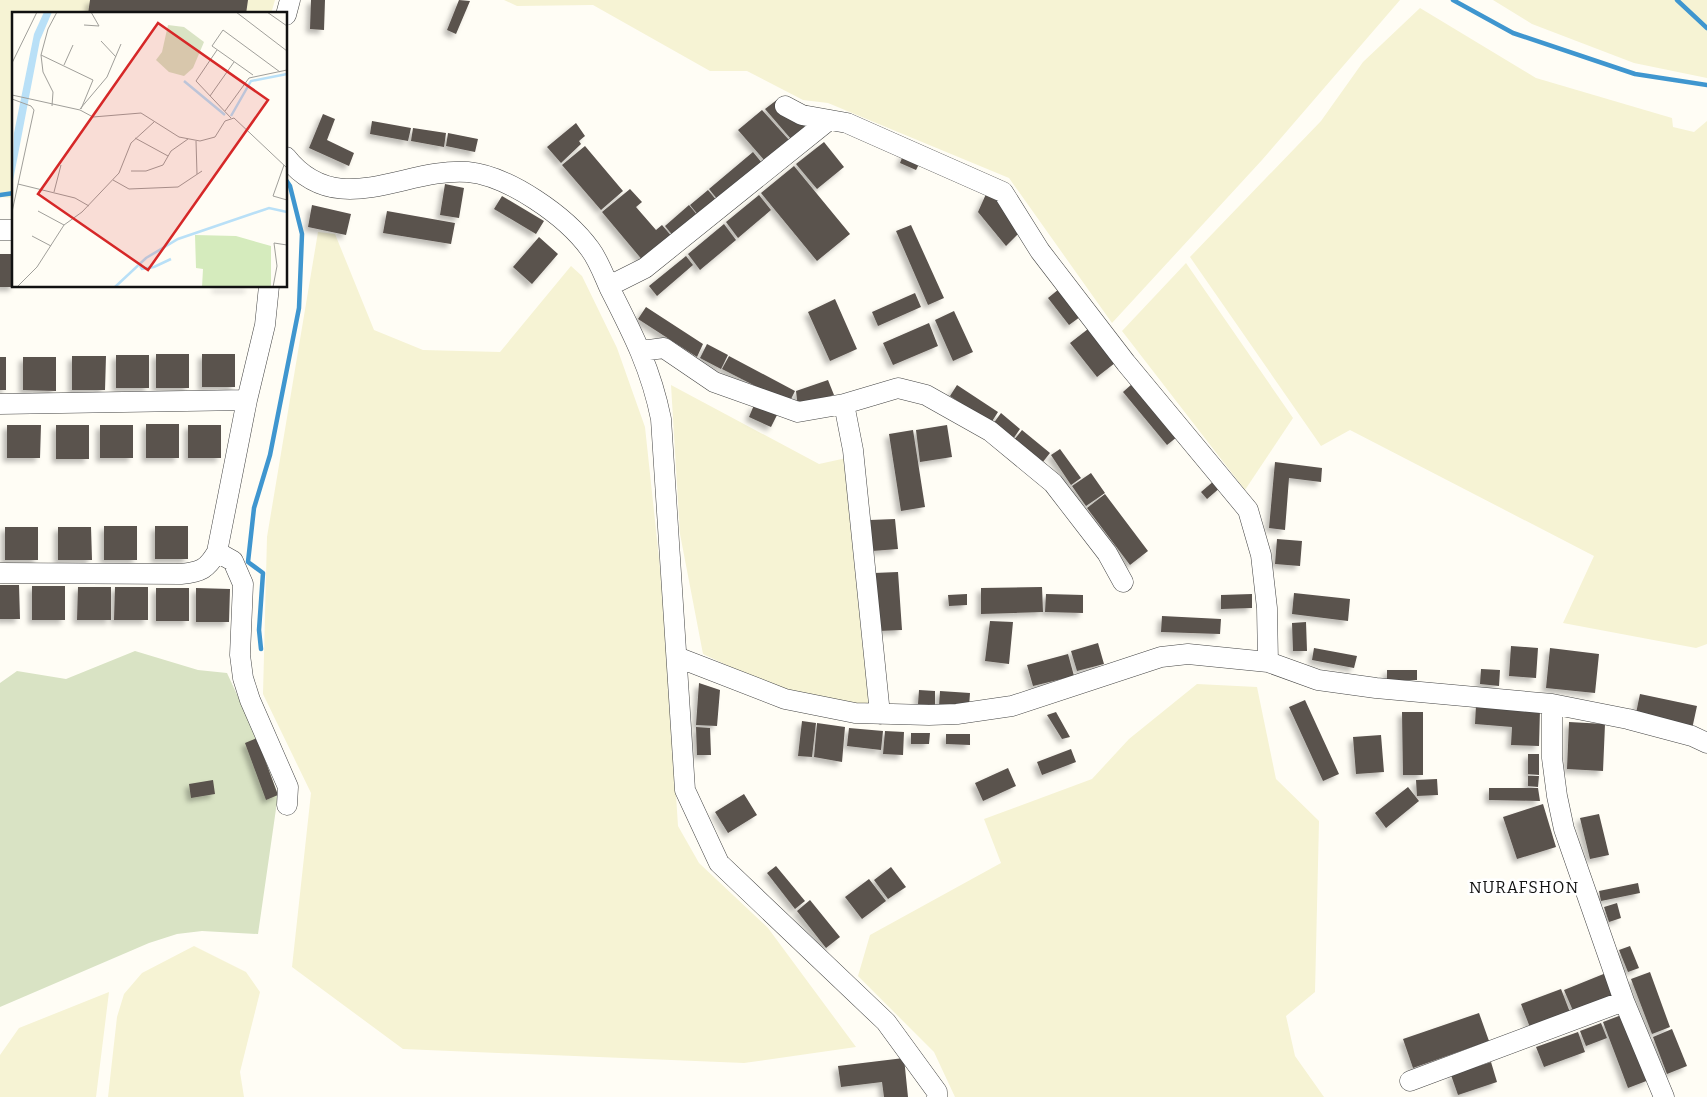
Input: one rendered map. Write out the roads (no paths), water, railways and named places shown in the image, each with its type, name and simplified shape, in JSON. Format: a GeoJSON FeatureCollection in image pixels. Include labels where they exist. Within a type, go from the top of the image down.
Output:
{"type":"FeatureCollection","features":[{"type":"Feature","properties":{"kind":"street"},"geometry":{"type":"LineString","coordinates":[[785,106],[802,115],[847,123],[1003,192],[1040,250],[1126,363],[1248,510],[1262,564],[1267,608],[1268,662]]}},
{"type":"Feature","properties":{"kind":"street"},"geometry":{"type":"LineString","coordinates":[[609,286],[645,268],[829,120]]}},
{"type":"Feature","properties":{"kind":"street"},"geometry":{"type":"LineString","coordinates":[[288,164],[313,180],[340,189],[380,186],[446,173],[466,172],[492,177],[525,194],[574,229],[591,250],[641,351],[653,385],[661,420],[685,790],[719,864],[886,1022],[936,1092],[937,1097]]}},
{"type":"Feature","properties":{"kind":"street"},"geometry":{"type":"LineString","coordinates":[[0,573],[187,574],[205,569],[217,552],[247,400],[265,325],[269,288]]}},
{"type":"Feature","properties":{"kind":"street"},"geometry":{"type":"LineString","coordinates":[[641,351],[664,348],[714,382],[798,412],[844,404],[898,388],[926,395],[990,431],[1053,483],[1107,553],[1123,582]]}},
{"type":"Feature","properties":{"kind":"street"},"geometry":{"type":"LineString","coordinates":[[0,404],[247,400]]}},
{"type":"Feature","properties":{"kind":"street"},"geometry":{"type":"LineString","coordinates":[[844,404],[853,450],[880,714]]}},
{"type":"Feature","properties":{"kind":"street"},"geometry":{"type":"LineString","coordinates":[[217,552],[233,561],[243,584],[240,655],[243,678],[250,700],[288,787],[287,805]]}},
{"type":"Feature","properties":{"kind":"street"},"geometry":{"type":"LineString","coordinates":[[677,658],[785,699],[855,712],[929,715],[957,714],[1012,706],[1161,657],[1188,654],[1268,662],[1318,680],[1376,688],[1552,704],[1692,736],[1707,743]]}},
{"type":"Feature","properties":{"kind":"street"},"geometry":{"type":"LineString","coordinates":[[1552,704],[1552,758],[1556,796],[1564,829],[1624,1001],[1664,1097]]}},
{"type":"Feature","properties":{"kind":"street"},"geometry":{"type":"LineString","coordinates":[[1410,1080],[1624,1001]]}},
{"type":"Feature","properties":{"kind":"waterway"},"geometry":{"type":"LineString","coordinates":[[1453,0],[1513,33],[1635,74],[1707,85]]}},
{"type":"Feature","properties":{"kind":"waterway"},"geometry":{"type":"LineString","coordinates":[[1677,0],[1707,28]]}},
{"type":"Feature","properties":{"kind":"waterway"},"geometry":{"type":"LineString","coordinates":[[261,649],[259,630],[263,573],[248,562],[254,508],[270,455],[299,308],[302,234],[288,183]]}},
{"type":"Feature","properties":{"kind":"waterway"},"geometry":{"type":"LineString","coordinates":[[0,195],[12,193]]}},
{"type":"Feature","properties":{"kind":"district","name":"NURAFSHON"},"geometry":{"type":"Point","coordinates":[1524,887]}}]}
